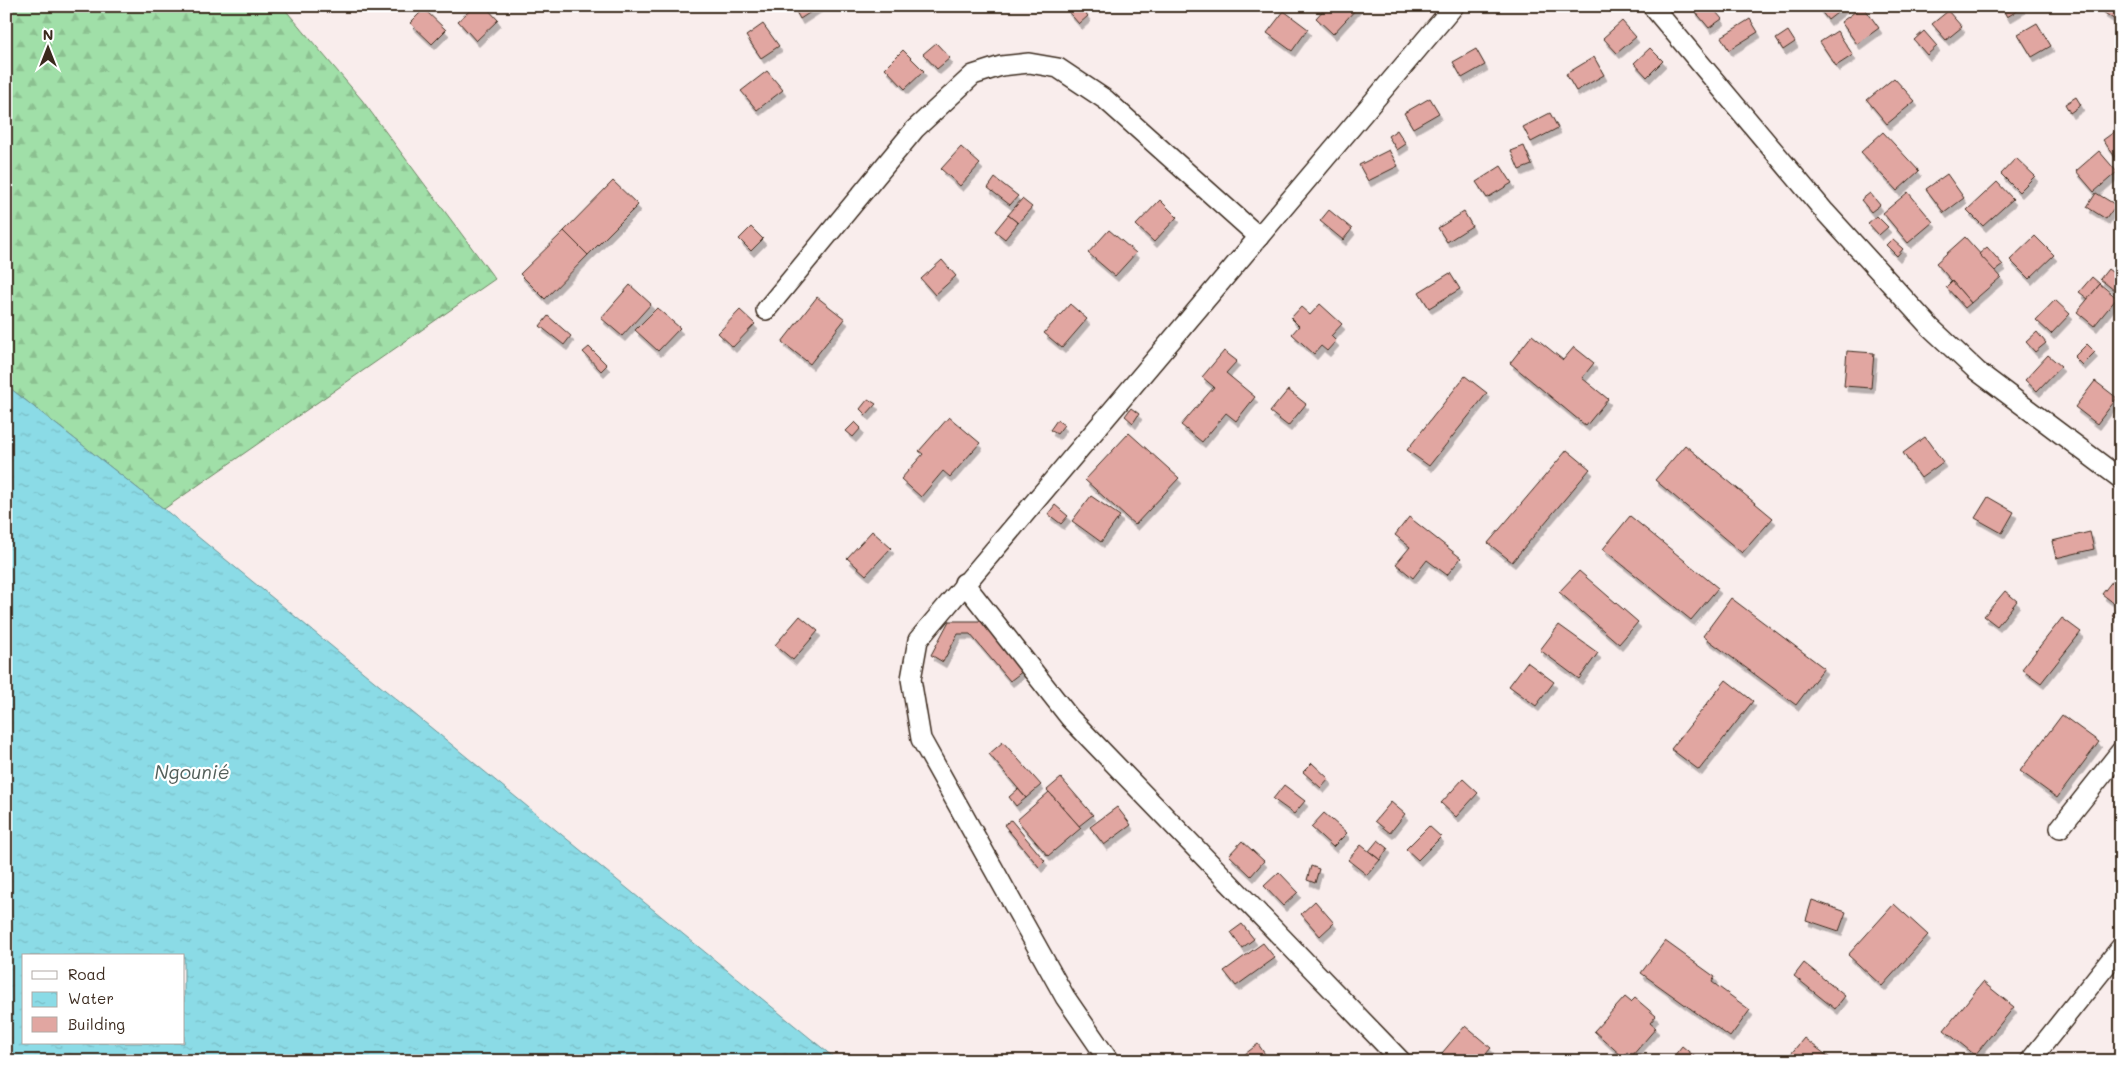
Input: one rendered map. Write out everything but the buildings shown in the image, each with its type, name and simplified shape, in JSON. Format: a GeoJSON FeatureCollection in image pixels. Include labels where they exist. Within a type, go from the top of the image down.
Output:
{"type":"FeatureCollection","features":[{"type":"Feature","properties":{"kind":"street"},"geometry":{"type":"LineString","coordinates":[[1109,1061],[1065,997],[921,739],[911,679],[918,640],[964,583],[1260,237],[1454,6]]}},
{"type":"Feature","properties":{"kind":"street"},"geometry":{"type":"LineString","coordinates":[[1652,6],[1825,212],[1930,328],[1977,371],[2121,479]]}},
{"type":"Feature","properties":{"kind":"street"},"geometry":{"type":"LineString","coordinates":[[766,310],[915,129],[973,74],[1002,66],[1029,62],[1058,68],[1106,100],[1260,237]]}},
{"type":"Feature","properties":{"kind":"street"},"geometry":{"type":"LineString","coordinates":[[964,583],[1070,718],[1401,1061]]}},
{"type":"Feature","properties":{"kind":"street"},"geometry":{"type":"LineString","coordinates":[[2060,828],[2121,751]]}},
{"type":"Feature","properties":{"kind":"street"},"geometry":{"type":"LineString","coordinates":[[2030,1061],[2121,947]]}},
{"type":"Feature","properties":{"kind":"green space"},"geometry":{"type":"Polygon","coordinates":[[[6,6],[282,6],[362,100],[495,279],[164,509],[6,385],[6,6]]]}},
{"type":"Feature","properties":{"kind":"water","name":"Ngounié"},"geometry":{"type":"Polygon","coordinates":[[[6,385],[164,509],[838,1061],[6,1061],[6,385]]]}}]}
